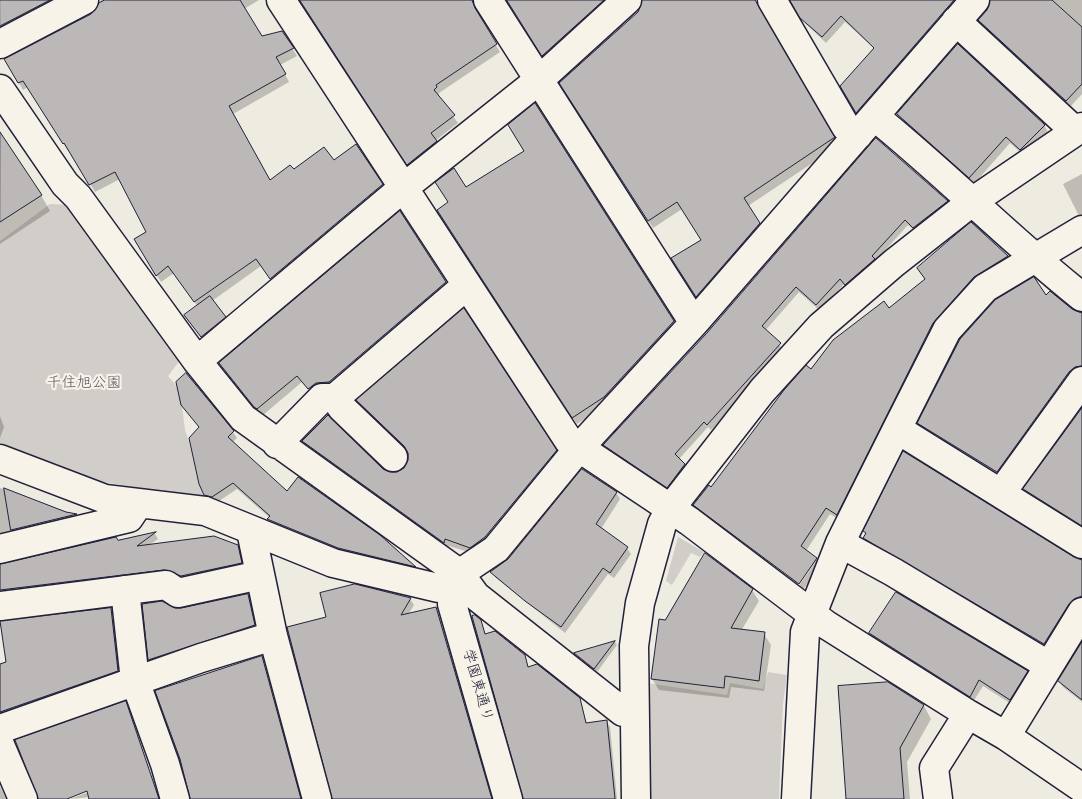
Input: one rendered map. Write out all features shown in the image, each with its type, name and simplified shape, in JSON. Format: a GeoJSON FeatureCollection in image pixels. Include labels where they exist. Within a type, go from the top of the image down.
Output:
{"type":"FeatureCollection","features":[{"type":"Feature","properties":{"kind":"street"},"geometry":{"type":"LineString","coordinates":[[0,44],[84,0]]}},
{"type":"Feature","properties":{"kind":"street"},"geometry":{"type":"LineString","coordinates":[[281,0],[569,441],[578,450],[670,509],[825,624],[1006,736],[1082,788]]}},
{"type":"Feature","properties":{"kind":"street"},"geometry":{"type":"LineString","coordinates":[[488,0],[694,323]]}},
{"type":"Feature","properties":{"kind":"street"},"geometry":{"type":"LineString","coordinates":[[197,361],[404,188],[539,80],[627,0]]}},
{"type":"Feature","properties":{"kind":"street"},"geometry":{"type":"LineString","coordinates":[[772,0],[846,127],[866,125],[973,201],[1033,258],[1082,297]]}},
{"type":"Feature","properties":{"kind":"street"},"geometry":{"type":"LineString","coordinates":[[0,459],[105,499],[205,512],[333,563],[438,588],[496,549],[578,450],[694,323],[975,0]]}},
{"type":"Feature","properties":{"kind":"street"},"geometry":{"type":"LineString","coordinates":[[636,799],[634,646],[640,602],[662,524],[670,509],[762,391],[821,326],[894,263],[973,201],[1079,129],[956,21]]}},
{"type":"Feature","properties":{"kind":"street"},"geometry":{"type":"LineString","coordinates":[[0,89],[65,184],[78,197],[197,361],[243,418],[459,573],[476,596],[622,712],[634,713]]}},
{"type":"Feature","properties":{"kind":"street"},"geometry":{"type":"LineString","coordinates":[[796,799],[805,632],[811,612],[840,543],[896,429],[946,330],[985,288],[1082,230]]}},
{"type":"Feature","properties":{"kind":"street"},"geometry":{"type":"LineString","coordinates":[[277,444],[322,398],[335,398],[467,285]]}},
{"type":"Feature","properties":{"kind":"street"},"geometry":{"type":"LineString","coordinates":[[1001,493],[1082,381]]}},
{"type":"Feature","properties":{"kind":"street"},"geometry":{"type":"LineString","coordinates":[[335,398],[342,408],[393,457]]}},
{"type":"Feature","properties":{"kind":"street"},"geometry":{"type":"LineString","coordinates":[[896,429],[1082,544]]}},
{"type":"Feature","properties":{"kind":"street"},"geometry":{"type":"LineString","coordinates":[[0,549],[130,518],[139,503]]}},
{"type":"Feature","properties":{"kind":"street"},"geometry":{"type":"LineString","coordinates":[[251,531],[273,636],[317,799]]}},
{"type":"Feature","properties":{"kind":"street"},"geometry":{"type":"LineString","coordinates":[[840,543],[893,572],[1048,665]]}},
{"type":"Feature","properties":{"kind":"street","name":"学園東通り"},"geometry":{"type":"LineString","coordinates":[[459,573],[452,604],[508,799]]}},
{"type":"Feature","properties":{"kind":"street"},"geometry":{"type":"LineString","coordinates":[[0,606],[166,585],[178,593],[260,575]]}},
{"type":"Feature","properties":{"kind":"street"},"geometry":{"type":"LineString","coordinates":[[125,590],[135,681],[165,764],[175,799]]}},
{"type":"Feature","properties":{"kind":"street"},"geometry":{"type":"LineString","coordinates":[[1006,736],[1082,612]]}},
{"type":"Feature","properties":{"kind":"street"},"geometry":{"type":"LineString","coordinates":[[0,730],[135,681],[273,636]]}},
{"type":"Feature","properties":{"kind":"street"},"geometry":{"type":"LineString","coordinates":[[938,799],[934,768],[968,714]]}},
{"type":"Feature","properties":{"kind":"street"},"geometry":{"type":"LineString","coordinates":[[0,744],[24,799]]}},
{"type":"Feature","properties":{"kind":"green space","name":"千住旭公園"},"geometry":{"type":"Polygon","coordinates":[[[50,204],[71,205],[181,359],[168,376],[180,390],[185,430],[209,500],[98,481],[0,443],[0,241],[50,204]]]}},
{"type":"Feature","properties":{"kind":"green space"},"geometry":{"type":"Polygon","coordinates":[[[678,537],[704,552],[700,557],[691,553],[672,585],[666,581],[678,537]]]}},
{"type":"Feature","properties":{"kind":"green space"},"geometry":{"type":"Polygon","coordinates":[[[768,672],[787,675],[783,704],[779,799],[648,799],[647,683],[727,695],[730,683],[763,689],[768,672]]]}},
{"type":"Feature","properties":{"kind":"building"},"geometry":{"type":"Polygon","coordinates":[[[0,0],[50,0],[0,26],[0,0]]]}},
{"type":"Feature","properties":{"kind":"building"},"geometry":{"type":"Polygon","coordinates":[[[105,0],[240,0],[262,36],[282,31],[294,48],[276,57],[286,74],[229,106],[270,180],[290,165],[294,169],[324,147],[334,160],[356,144],[383,184],[270,279],[256,259],[194,302],[168,266],[156,276],[134,239],[146,232],[115,172],[89,185],[23,81],[18,83],[4,59],[91,14],[99,3],[105,0]]]}},
{"type":"Feature","properties":{"kind":"building"},"geometry":{"type":"Polygon","coordinates":[[[300,0],[472,0],[497,44],[436,85],[437,87],[434,90],[455,115],[431,133],[437,141],[407,165],[300,0]]]}},
{"type":"Feature","properties":{"kind":"building"},"geometry":{"type":"Polygon","coordinates":[[[507,0],[604,0],[542,56],[507,0]]]}},
{"type":"Feature","properties":{"kind":"building"},"geometry":{"type":"Polygon","coordinates":[[[642,0],[755,0],[835,137],[744,198],[760,223],[696,297],[671,258],[701,240],[677,202],[648,221],[559,83],[638,12],[642,0]]]}},
{"type":"Feature","properties":{"kind":"building"},"geometry":{"type":"Polygon","coordinates":[[[790,0],[954,0],[856,113],[840,86],[874,48],[841,16],[822,37],[800,18],[790,0]]]}},
{"type":"Feature","properties":{"kind":"building"},"geometry":{"type":"Polygon","coordinates":[[[990,0],[1052,0],[1082,27],[1082,84],[1066,101],[978,20],[987,10],[990,0]]]}},
{"type":"Feature","properties":{"kind":"building"},"geometry":{"type":"Polygon","coordinates":[[[958,44],[1045,125],[1020,150],[1006,137],[969,178],[897,114],[958,44]]]}},
{"type":"Feature","properties":{"kind":"building"},"geometry":{"type":"Polygon","coordinates":[[[535,103],[674,321],[604,397],[572,418],[437,210],[448,202],[435,182],[454,168],[466,187],[524,151],[508,125],[535,103]]]}},
{"type":"Feature","properties":{"kind":"building"},"geometry":{"type":"Polygon","coordinates":[[[0,132],[42,195],[0,222],[0,132]]]}},
{"type":"Feature","properties":{"kind":"building"},"geometry":{"type":"Polygon","coordinates":[[[876,138],[948,201],[913,228],[905,220],[872,256],[875,259],[845,285],[840,279],[816,305],[796,287],[762,326],[781,343],[707,425],[704,422],[675,454],[685,464],[667,488],[603,445],[706,334],[876,138]]]}},
{"type":"Feature","properties":{"kind":"building"},"geometry":{"type":"Polygon","coordinates":[[[400,211],[446,282],[329,382],[316,383],[308,389],[297,376],[257,409],[254,407],[219,363],[400,211]]]}},
{"type":"Feature","properties":{"kind":"building"},"geometry":{"type":"Polygon","coordinates":[[[971,222],[1008,256],[974,277],[933,323],[837,515],[826,508],[801,546],[817,558],[799,584],[693,505],[709,485],[711,487],[784,390],[806,365],[811,369],[833,340],[884,301],[889,308],[925,279],[917,268],[971,222]]]}},
{"type":"Feature","properties":{"kind":"building"},"geometry":{"type":"Polygon","coordinates":[[[1034,277],[1046,295],[1050,291],[1072,309],[1082,313],[1082,366],[1075,367],[1069,372],[997,472],[917,423],[960,339],[995,300],[1034,277]]]}},
{"type":"Feature","properties":{"kind":"building"},"geometry":{"type":"Polygon","coordinates":[[[210,296],[226,317],[201,337],[184,315],[210,296]]]}},
{"type":"Feature","properties":{"kind":"building"},"geometry":{"type":"Polygon","coordinates":[[[464,308],[557,450],[485,537],[470,548],[445,539],[444,543],[302,441],[328,415],[383,469],[397,472],[404,468],[408,460],[408,453],[404,446],[356,400],[464,308]]]}},
{"type":"Feature","properties":{"kind":"building"},"geometry":{"type":"Polygon","coordinates":[[[186,373],[234,431],[228,437],[287,491],[298,477],[380,535],[416,567],[338,548],[267,519],[270,516],[233,483],[212,497],[204,495],[199,484],[189,438],[199,427],[181,405],[176,382],[186,373]]]}},
{"type":"Feature","properties":{"kind":"building"},"geometry":{"type":"Polygon","coordinates":[[[1082,408],[1082,526],[1023,489],[1082,408]]]}},
{"type":"Feature","properties":{"kind":"building"},"geometry":{"type":"Polygon","coordinates":[[[903,451],[1074,557],[1082,560],[1082,596],[1074,599],[1069,604],[1044,644],[863,538],[866,533],[863,531],[903,451]]]}},
{"type":"Feature","properties":{"kind":"building"},"geometry":{"type":"Polygon","coordinates":[[[582,469],[617,492],[596,524],[628,547],[610,573],[603,568],[561,627],[490,572],[508,559],[582,469]]]}},
{"type":"Feature","properties":{"kind":"building"},"geometry":{"type":"Polygon","coordinates":[[[4,488],[66,512],[77,514],[11,530],[4,488]]]}},
{"type":"Feature","properties":{"kind":"building"},"geometry":{"type":"Polygon","coordinates":[[[156,532],[137,546],[214,536],[238,545],[242,563],[181,576],[164,570],[0,590],[0,564],[116,537],[118,540],[156,532]]]}},
{"type":"Feature","properties":{"kind":"building"},"geometry":{"type":"Polygon","coordinates":[[[705,553],[753,589],[731,628],[765,632],[759,681],[725,676],[724,688],[651,679],[659,619],[665,620],[705,553]]]}},
{"type":"Feature","properties":{"kind":"building"},"geometry":{"type":"Polygon","coordinates":[[[355,584],[411,598],[401,615],[436,607],[492,799],[332,799],[287,627],[326,617],[320,593],[355,584]]]}},
{"type":"Feature","properties":{"kind":"building"},"geometry":{"type":"Polygon","coordinates":[[[896,592],[1028,671],[1010,700],[979,680],[970,697],[869,633],[896,592]]]}},
{"type":"Feature","properties":{"kind":"building"},"geometry":{"type":"Polygon","coordinates":[[[248,594],[255,625],[148,660],[142,604],[162,601],[175,608],[181,608],[248,594]]]}},
{"type":"Feature","properties":{"kind":"building"},"geometry":{"type":"Polygon","coordinates":[[[111,608],[118,671],[0,712],[0,664],[6,662],[0,621],[111,608]]]}},
{"type":"Feature","properties":{"kind":"building"},"geometry":{"type":"Polygon","coordinates":[[[475,615],[481,620],[485,634],[495,631],[525,655],[528,667],[537,664],[580,698],[586,723],[607,720],[615,799],[523,799],[472,616],[475,615]]]}},
{"type":"Feature","properties":{"kind":"building"},"geometry":{"type":"Polygon","coordinates":[[[615,641],[594,669],[574,653],[615,641]]]}},
{"type":"Feature","properties":{"kind":"building"},"geometry":{"type":"Polygon","coordinates":[[[1082,642],[1082,700],[1058,681],[1082,642]]]}},
{"type":"Feature","properties":{"kind":"building"},"geometry":{"type":"Polygon","coordinates":[[[262,656],[301,799],[190,799],[180,759],[155,691],[262,656]]]}},
{"type":"Feature","properties":{"kind":"building"},"geometry":{"type":"Polygon","coordinates":[[[888,682],[924,705],[900,748],[904,799],[846,799],[838,686],[888,682]]]}},
{"type":"Feature","properties":{"kind":"building"},"geometry":{"type":"Polygon","coordinates":[[[126,701],[159,799],[89,799],[87,791],[67,799],[38,799],[15,740],[126,701]]]}}]}
